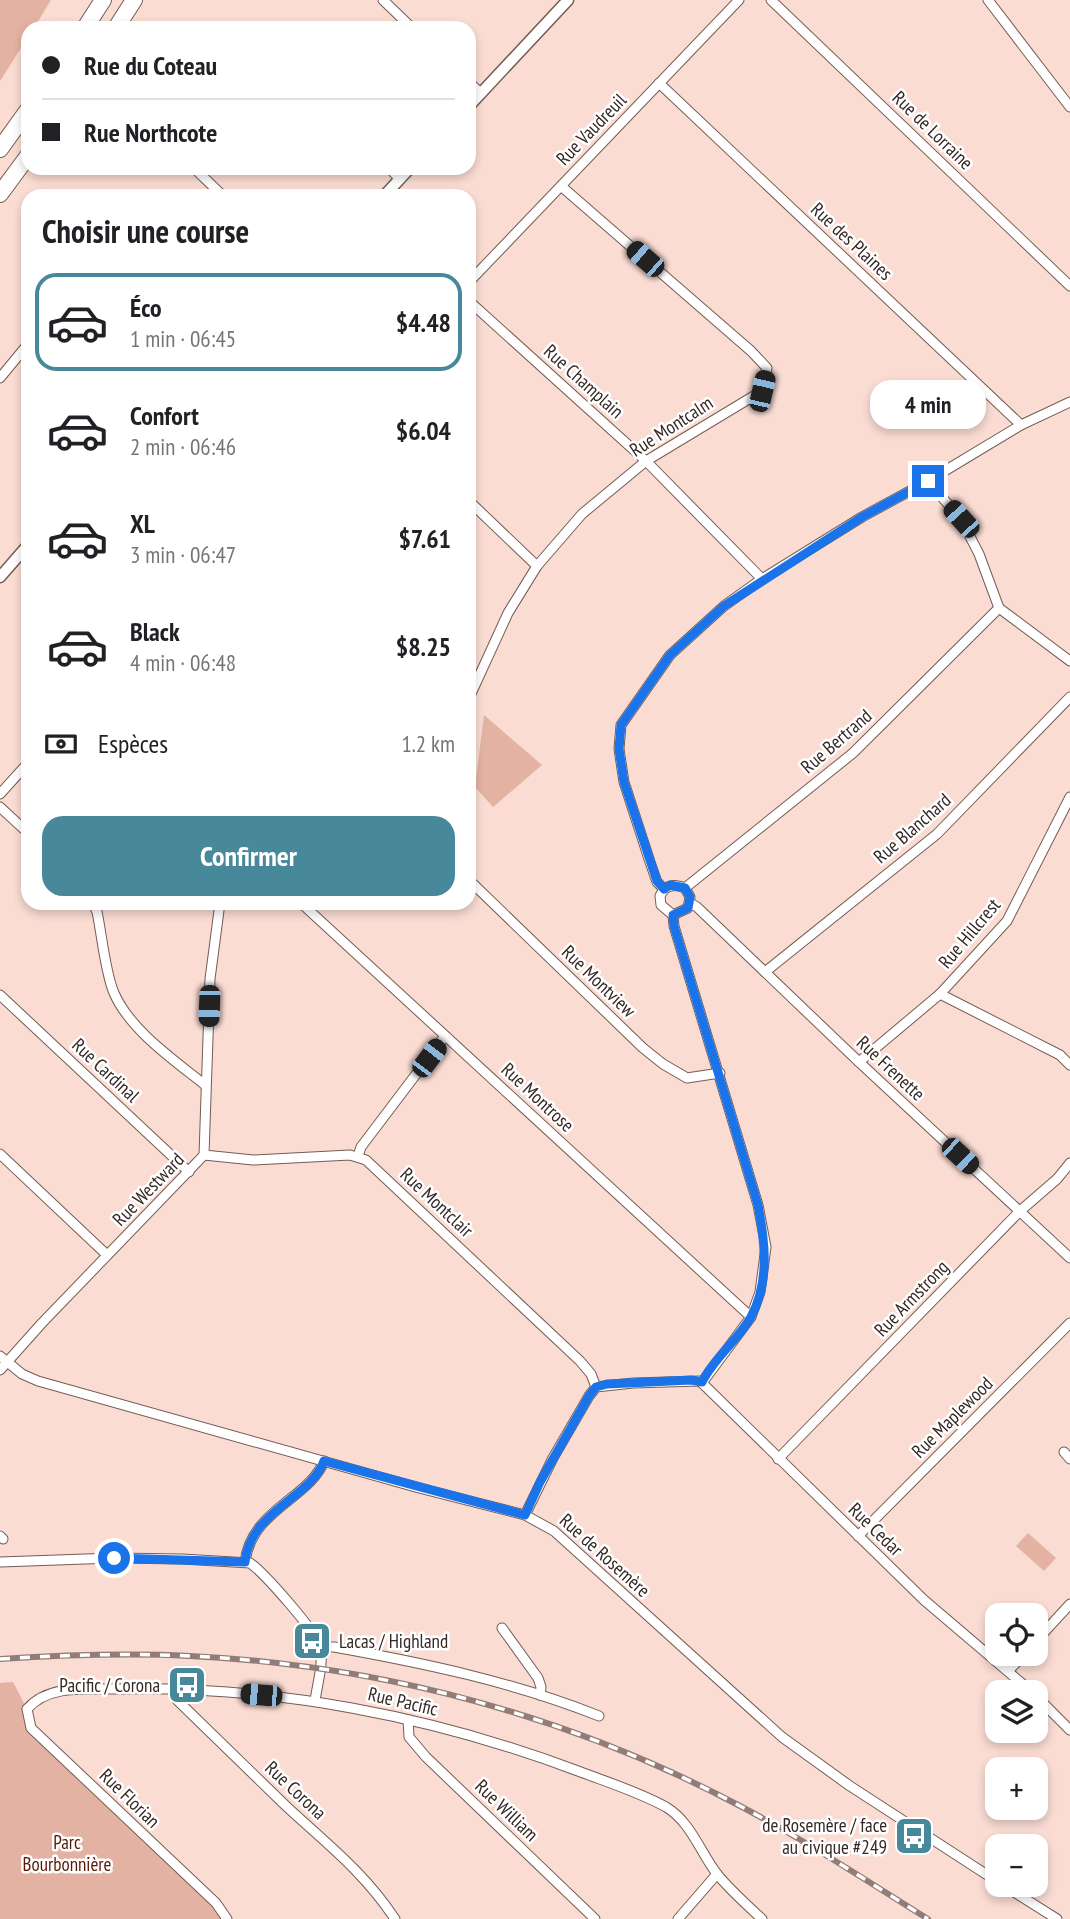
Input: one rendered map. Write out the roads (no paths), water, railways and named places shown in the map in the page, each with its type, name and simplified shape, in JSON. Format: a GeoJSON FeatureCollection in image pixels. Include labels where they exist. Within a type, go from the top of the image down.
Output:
{"type":"FeatureCollection","features":[{"type":"Feature","properties":{"kind":"highway"},"geometry":{"type":"LineString","coordinates":[[90,21],[103,0]]}},
{"type":"Feature","properties":{"kind":"highway"},"geometry":{"type":"LineString","coordinates":[[120,21],[134,0]]}},
{"type":"Feature","properties":{"kind":"highway"},"geometry":{"type":"LineString","coordinates":[[0,149],[21,120]]}},
{"type":"Feature","properties":{"kind":"highway"},"geometry":{"type":"LineString","coordinates":[[0,194],[21,166]]}},
{"type":"Feature","properties":{"kind":"street"},"geometry":{"type":"LineString","coordinates":[[476,98],[568,0]]}},
{"type":"Feature","properties":{"kind":"street","name":"Rue Vaudreuil"},"geometry":{"type":"LineString","coordinates":[[476,275],[738,0]]}},
{"type":"Feature","properties":{"kind":"street","name":"Rue de Lorraine"},"geometry":{"type":"LineString","coordinates":[[771,0],[1070,286]]}},
{"type":"Feature","properties":{"kind":"street"},"geometry":{"type":"LineString","coordinates":[[988,0],[1070,107]]}},
{"type":"Feature","properties":{"kind":"street"},"geometry":{"type":"LineString","coordinates":[[386,1],[405,21]]}},
{"type":"Feature","properties":{"kind":"street","name":"Rue des Plaines"},"geometry":{"type":"LineString","coordinates":[[659,83],[1021,425]]}},
{"type":"Feature","properties":{"kind":"street"},"geometry":{"type":"LineString","coordinates":[[476,89],[480,93]]}},
{"type":"Feature","properties":{"kind":"street"},"geometry":{"type":"LineString","coordinates":[[201,175],[216,189]]}},
{"type":"Feature","properties":{"kind":"street"},"geometry":{"type":"LineString","coordinates":[[396,175],[400,179]]}},
{"type":"Feature","properties":{"kind":"street"},"geometry":{"type":"LineString","coordinates":[[391,189],[404,175]]}},
{"type":"Feature","properties":{"kind":"street","name":"Rue Montcalm"},"geometry":{"type":"LineString","coordinates":[[476,682],[508,613],[537,566],[582,514],[646,461],[762,391],[767,368],[751,351],[561,186]]}},
{"type":"Feature","properties":{"kind":"street","name":"Rue Champlain"},"geometry":{"type":"LineString","coordinates":[[476,306],[646,461],[762,579]]}},
{"type":"Feature","properties":{"kind":"street"},"geometry":{"type":"LineString","coordinates":[[0,378],[21,352]]}},
{"type":"Feature","properties":{"kind":"street"},"geometry":{"type":"LineString","coordinates":[[664,889],[657,881],[624,782],[619,749],[621,725],[670,655],[724,606],[762,579],[862,517],[1021,425],[1070,402]]}},
{"type":"Feature","properties":{"kind":"street"},"geometry":{"type":"LineString","coordinates":[[928,481],[961,519],[979,554],[999,608],[1070,661]]}},
{"type":"Feature","properties":{"kind":"street"},"geometry":{"type":"LineString","coordinates":[[476,508],[537,566]]}},
{"type":"Feature","properties":{"kind":"street"},"geometry":{"type":"LineString","coordinates":[[0,577],[21,553]]}},
{"type":"Feature","properties":{"kind":"street","name":"Rue Bertrand"},"geometry":{"type":"LineString","coordinates":[[685,888],[853,753],[999,608]]}},
{"type":"Feature","properties":{"kind":"street","name":"Rue Blanchard"},"geometry":{"type":"LineString","coordinates":[[765,972],[937,834],[1070,697]]}},
{"type":"Feature","properties":{"kind":"street"},"geometry":{"type":"LineString","coordinates":[[0,794],[21,771]]}},
{"type":"Feature","properties":{"kind":"street","name":"Rue Hillcrest"},"geometry":{"type":"LineString","coordinates":[[859,1062],[940,994],[1007,921],[1070,797]]}},
{"type":"Feature","properties":{"kind":"street"},"geometry":{"type":"LineString","coordinates":[[0,807],[21,826]]}},
{"type":"Feature","properties":{"kind":"street"},"geometry":{"type":"LineString","coordinates":[[525,1515],[553,1458],[596,1387],[607,1384],[691,1380],[702,1382],[751,1317],[760,1292],[766,1247],[758,1205],[674,926],[673,915],[661,905],[660,896],[670,885],[685,888],[690,903],[684,912],[673,915]]}},
{"type":"Feature","properties":{"kind":"street","name":"Rue Montview"},"geometry":{"type":"LineString","coordinates":[[476,887],[633,1039],[663,1064],[687,1078],[720,1073]]}},
{"type":"Feature","properties":{"kind":"street","name":"Rue Frenette"},"geometry":{"type":"LineString","coordinates":[[690,903],[698,907],[859,1062],[1070,1258]]}},
{"type":"Feature","properties":{"kind":"street"},"geometry":{"type":"LineString","coordinates":[[96,910],[113,990],[125,1013],[167,1054],[205,1085]]}},
{"type":"Feature","properties":{"kind":"street","name":"Rue Westward"},"geometry":{"type":"LineString","coordinates":[[2,1362],[204,1155],[210,979],[219,910]]}},
{"type":"Feature","properties":{"kind":"street","name":"Rue Montrose"},"geometry":{"type":"LineString","coordinates":[[309,910],[751,1317]]}},
{"type":"Feature","properties":{"kind":"street"},"geometry":{"type":"LineString","coordinates":[[940,994],[1060,1055],[1070,1065]]}},
{"type":"Feature","properties":{"kind":"street","name":"Rue Cardinal"},"geometry":{"type":"LineString","coordinates":[[0,995],[189,1172]]}},
{"type":"Feature","properties":{"kind":"street"},"geometry":{"type":"LineString","coordinates":[[204,1155],[253,1160],[358,1156],[361,1147],[446,1036]]}},
{"type":"Feature","properties":{"kind":"street"},"geometry":{"type":"LineString","coordinates":[[0,1154],[107,1255]]}},
{"type":"Feature","properties":{"kind":"street","name":"Rue Montclair"},"geometry":{"type":"LineString","coordinates":[[358,1156],[370,1162],[580,1360],[591,1374],[596,1387]]}},
{"type":"Feature","properties":{"kind":"street","name":"Rue Armstrong"},"geometry":{"type":"LineString","coordinates":[[778,1459],[1070,1163]]}},
{"type":"Feature","properties":{"kind":"street","name":"Rue Maplewood"},"geometry":{"type":"LineString","coordinates":[[858,1536],[1070,1323]]}},
{"type":"Feature","properties":{"kind":"street","name":"Rue de Rosemère"},"geometry":{"type":"LineString","coordinates":[[2,1362],[37,1381],[525,1515],[554,1531],[782,1738],[985,1874]]}},
{"type":"Feature","properties":{"kind":"street","name":"Rue Cedar"},"geometry":{"type":"LineString","coordinates":[[702,1382],[938,1613],[1018,1680]]}},
{"type":"Feature","properties":{"kind":"street"},"geometry":{"type":"LineString","coordinates":[[245,1562],[248,1546],[258,1530],[320,1472],[324,1461]]}},
{"type":"Feature","properties":{"kind":"street"},"geometry":{"type":"LineString","coordinates":[[0,1562],[96,1558],[245,1562],[255,1566],[302,1619],[320,1647],[314,1701]]}},
{"type":"Feature","properties":{"kind":"street"},"geometry":{"type":"LineString","coordinates":[[1048,1628],[1070,1604]]}},
{"type":"Feature","properties":{"kind":"street"},"geometry":{"type":"LineString","coordinates":[[502,1628],[538,1678],[540,1695]]}},
{"type":"Feature","properties":{"kind":"street"},"geometry":{"type":"LineString","coordinates":[[320,1647],[334,1647],[431,1665],[540,1695],[599,1716]]}},
{"type":"Feature","properties":{"kind":"street"},"geometry":{"type":"LineString","coordinates":[[1008,1671],[1013,1666]]}},
{"type":"Feature","properties":{"kind":"street","name":"Rue Pacific"},"geometry":{"type":"LineString","coordinates":[[36,1698],[55,1690],[175,1688],[314,1701],[472,1736],[545,1759],[673,1812],[717,1874],[762,1919]]}},
{"type":"Feature","properties":{"kind":"street","name":"Rue Corona"},"geometry":{"type":"LineString","coordinates":[[175,1688],[177,1700],[287,1807],[351,1864],[377,1892],[395,1919]]}},
{"type":"Feature","properties":{"kind":"street","name":"Rue Florian"},"geometry":{"type":"LineString","coordinates":[[36,1698],[27,1709],[31,1728],[216,1903],[228,1919]]}},
{"type":"Feature","properties":{"kind":"street"},"geometry":{"type":"LineString","coordinates":[[1048,1708],[1070,1730]]}},
{"type":"Feature","properties":{"kind":"street","name":"Rue William"},"geometry":{"type":"LineString","coordinates":[[408,1720],[409,1737],[426,1757],[595,1919]]}},
{"type":"Feature","properties":{"kind":"street"},"geometry":{"type":"LineString","coordinates":[[678,1919],[717,1874]]}},
{"type":"Feature","properties":{"kind":"street"},"geometry":{"type":"LineString","coordinates":[[1022,1897],[1057,1919]]}},
{"type":"Feature","properties":{"kind":"railway"},"geometry":{"type":"LineString","coordinates":[[0,1659],[143,1655],[262,1661],[404,1684],[475,1701],[544,1722],[678,1775],[789,1834],[928,1919]]}},
{"type":"Feature","properties":{"kind":"place","name":"Lacas / Highland"},"geometry":{"type":"Point","coordinates":[312,1641]}},
{"type":"Feature","properties":{"kind":"place","name":"Pacific / Corona"},"geometry":{"type":"Point","coordinates":[187,1685]}},
{"type":"Feature","properties":{"kind":"place","name":"de Rosemère / face au civique #249"},"geometry":{"type":"Point","coordinates":[914,1836]}},
{"type":"Feature","properties":{"kind":"park label","name":"Parc Bourbonnière"},"geometry":{"type":"Point","coordinates":[67,1853]}}]}
